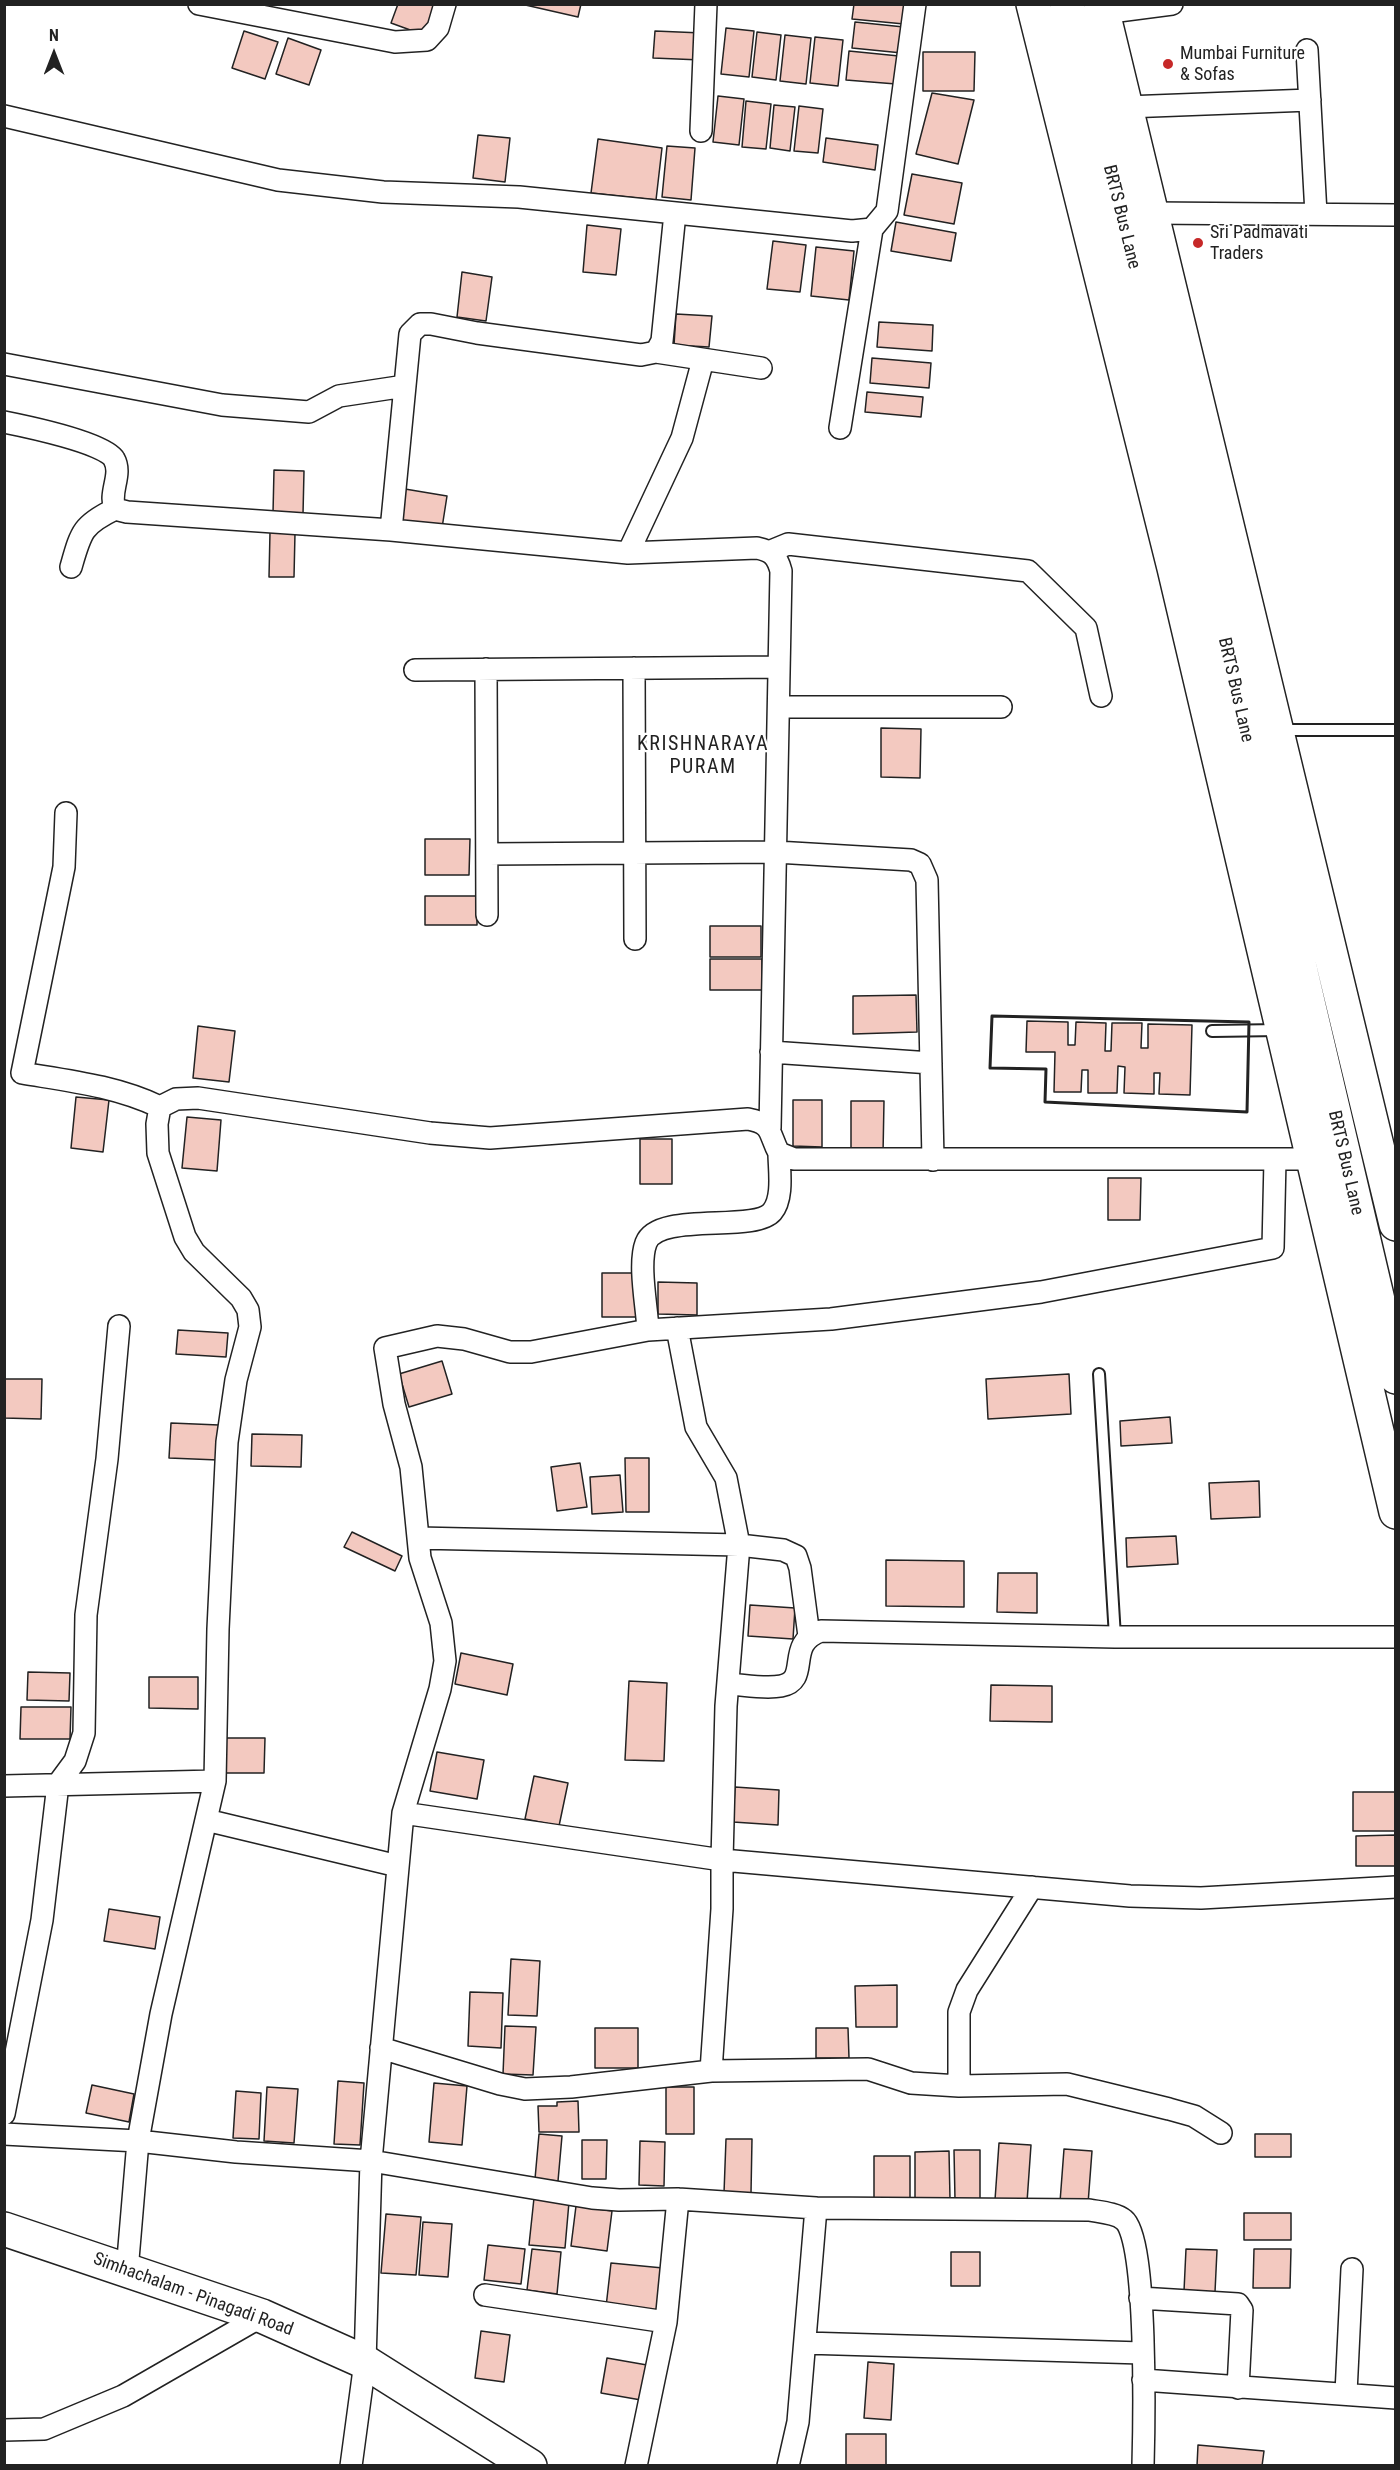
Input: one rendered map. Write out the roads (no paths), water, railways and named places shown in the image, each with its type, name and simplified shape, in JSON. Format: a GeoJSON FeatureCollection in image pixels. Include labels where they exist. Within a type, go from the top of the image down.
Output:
{"type":"FeatureCollection","features":[{"type":"Feature","properties":{"kind":"main road"},"geometry":{"type":"LineString","coordinates":[[1033,4],[1177,579],[1395,1512]]}},
{"type":"Feature","properties":{"kind":"main road","name":"BRTS Bus Lane"},"geometry":{"type":"LineString","coordinates":[[1067,4],[1188,491],[1395,1377]]}},
{"type":"Feature","properties":{"kind":"main road"},"geometry":{"type":"LineString","coordinates":[[1102,9],[1395,1224]]}},
{"type":"Feature","properties":{"kind":"main road","name":"Simhachalam - Pinagadi Road"},"geometry":{"type":"LineString","coordinates":[[4,2229],[262,2316],[365,2362],[530,2466]]}},
{"type":"Feature","properties":{"kind":"street"},"geometry":{"type":"LineString","coordinates":[[199,4],[395,42],[427,40],[438,28],[445,4]]}},
{"type":"Feature","properties":{"kind":"street"},"geometry":{"type":"LineString","coordinates":[[701,131],[706,4]]}},
{"type":"Feature","properties":{"kind":"street"},"geometry":{"type":"LineString","coordinates":[[840,428],[872,230],[887,211],[915,4]]}},
{"type":"Feature","properties":{"kind":"street"},"geometry":{"type":"LineString","coordinates":[[1102,9],[1172,4]]}},
{"type":"Feature","properties":{"kind":"street"},"geometry":{"type":"LineString","coordinates":[[1307,50],[1316,214]]}},
{"type":"Feature","properties":{"kind":"street"},"geometry":{"type":"LineString","coordinates":[[1126,107],[1310,100]]}},
{"type":"Feature","properties":{"kind":"street"},"geometry":{"type":"LineString","coordinates":[[4,116],[278,180],[383,192],[519,197],[852,231],[872,230]]}},
{"type":"Feature","properties":{"kind":"street"},"geometry":{"type":"LineString","coordinates":[[656,352],[662,341],[675,213]]}},
{"type":"Feature","properties":{"kind":"street"},"geometry":{"type":"LineString","coordinates":[[1151,213],[1395,215]]}},
{"type":"Feature","properties":{"kind":"street"},"geometry":{"type":"LineString","coordinates":[[391,530],[409,339],[420,324],[641,355],[656,352],[761,368]]}},
{"type":"Feature","properties":{"kind":"street"},"geometry":{"type":"LineString","coordinates":[[628,553],[682,438],[703,360]]}},
{"type":"Feature","properties":{"kind":"street"},"geometry":{"type":"LineString","coordinates":[[4,364],[222,405],[284,411],[309,412],[339,396],[405,386]]}},
{"type":"Feature","properties":{"kind":"street"},"geometry":{"type":"LineString","coordinates":[[4,422],[46,431],[105,451],[114,458],[117,472],[112,492],[115,509]]}},
{"type":"Feature","properties":{"kind":"street"},"geometry":{"type":"LineString","coordinates":[[71,567],[81,533],[92,520],[115,509],[139,513],[391,530],[628,553],[757,548],[771,551],[788,544],[1028,571],[1086,628],[1101,696]]}},
{"type":"Feature","properties":{"kind":"street"},"geometry":{"type":"LineString","coordinates":[[648,1330],[643,1254],[647,1240],[658,1232],[679,1226],[759,1219],[772,1212],[778,1200],[779,1153],[770,1128],[781,571],[771,551]]}},
{"type":"Feature","properties":{"kind":"street"},"geometry":{"type":"LineString","coordinates":[[415,670],[779,667]]}},
{"type":"Feature","properties":{"kind":"street"},"geometry":{"type":"LineString","coordinates":[[634,668],[635,939]]}},
{"type":"Feature","properties":{"kind":"street"},"geometry":{"type":"LineString","coordinates":[[486,669],[487,915]]}},
{"type":"Feature","properties":{"kind":"street"},"geometry":{"type":"LineString","coordinates":[[779,707],[1001,707]]}},
{"type":"Feature","properties":{"kind":"street"},"geometry":{"type":"LineString","coordinates":[[66,813],[64,867],[22,1073],[106,1086],[136,1095],[160,1107]]}},
{"type":"Feature","properties":{"kind":"street"},"geometry":{"type":"LineString","coordinates":[[487,854],[776,852],[911,860],[920,864],[927,880],[933,1160]]}},
{"type":"Feature","properties":{"kind":"street"},"geometry":{"type":"LineString","coordinates":[[771,1052],[930,1063]]}},
{"type":"Feature","properties":{"kind":"street"},"geometry":{"type":"LineString","coordinates":[[160,1107],[176,1099],[198,1098],[430,1133],[490,1138],[748,1119],[760,1121],[770,1128]]}},
{"type":"Feature","properties":{"kind":"street"},"geometry":{"type":"LineString","coordinates":[[127,2271],[138,2141],[161,2014],[215,1781],[218,1629],[227,1442],[236,1380],[250,1327],[248,1310],[241,1298],[194,1252],[185,1237],[158,1153],[157,1124],[160,1107]]}},
{"type":"Feature","properties":{"kind":"street"},"geometry":{"type":"LineString","coordinates":[[779,1153],[794,1159],[1312,1159]]}},
{"type":"Feature","properties":{"kind":"street"},"geometry":{"type":"LineString","coordinates":[[351,2466],[365,2362],[371,2161],[403,1813],[441,1689],[445,1661],[441,1623],[423,1574],[411,1467],[394,1404],[385,1348],[437,1336],[464,1339],[510,1352],[531,1352],[648,1330],[831,1319],[1041,1292],[1273,1248],[1275,1160]]}},
{"type":"Feature","properties":{"kind":"street"},"geometry":{"type":"LineString","coordinates":[[4,2114],[42,1920],[58,1784],[75,1761],[84,1733],[87,1615],[107,1459],[119,1326]]}},
{"type":"Feature","properties":{"kind":"street"},"geometry":{"type":"LineString","coordinates":[[677,1328],[696,1427],[726,1478],[739,1545],[728,1684],[722,1909],[711,2071]]}},
{"type":"Feature","properties":{"kind":"street"},"geometry":{"type":"LineString","coordinates":[[418,1538],[739,1545],[783,1550],[796,1556],[800,1568],[808,1635],[800,1648],[797,1675],[791,1682],[780,1686],[728,1684]]}},
{"type":"Feature","properties":{"kind":"street"},"geometry":{"type":"LineString","coordinates":[[808,1635],[821,1631],[1114,1637],[1395,1637]]}},
{"type":"Feature","properties":{"kind":"street"},"geometry":{"type":"LineString","coordinates":[[4,1786],[215,1781]]}},
{"type":"Feature","properties":{"kind":"street"},"geometry":{"type":"LineString","coordinates":[[403,1813],[722,1860],[1130,1896],[1201,1898],[1395,1887]]}},
{"type":"Feature","properties":{"kind":"street"},"geometry":{"type":"LineString","coordinates":[[206,1820],[398,1866]]}},
{"type":"Feature","properties":{"kind":"street"},"geometry":{"type":"LineString","coordinates":[[959,2086],[959,2012],[967,1990],[1032,1887]]}},
{"type":"Feature","properties":{"kind":"street"},"geometry":{"type":"LineString","coordinates":[[381,2048],[500,2085],[525,2089],[572,2088],[711,2071],[868,2069],[885,2072],[911,2083],[959,2086],[1067,2084],[1194,2116],[1221,2133]]}},
{"type":"Feature","properties":{"kind":"street"},"geometry":{"type":"LineString","coordinates":[[4,2134],[138,2141],[236,2152],[371,2161],[592,2198],[678,2199],[816,2208],[1089,2210],[1108,2214],[1124,2220],[1133,2233],[1140,2298],[1143,2466]]}},
{"type":"Feature","properties":{"kind":"street"},"geometry":{"type":"LineString","coordinates":[[636,2466],[666,2322],[678,2199]]}},
{"type":"Feature","properties":{"kind":"street"},"geometry":{"type":"LineString","coordinates":[[788,2466],[798,2422],[816,2208]]}},
{"type":"Feature","properties":{"kind":"street"},"geometry":{"type":"LineString","coordinates":[[1346,2393],[1352,2269]]}},
{"type":"Feature","properties":{"kind":"street"},"geometry":{"type":"LineString","coordinates":[[484,2295],[666,2322]]}},
{"type":"Feature","properties":{"kind":"street"},"geometry":{"type":"LineString","coordinates":[[1140,2298],[1238,2304],[1242,2310],[1238,2388]]}},
{"type":"Feature","properties":{"kind":"street"},"geometry":{"type":"LineString","coordinates":[[4,2430],[44,2429],[123,2396],[262,2316]]}},
{"type":"Feature","properties":{"kind":"street"},"geometry":{"type":"LineString","coordinates":[[805,2343],[1142,2353]]}},
{"type":"Feature","properties":{"kind":"street"},"geometry":{"type":"LineString","coordinates":[[1143,2380],[1395,2398]]}},
{"type":"Feature","properties":{"kind":"lane"},"geometry":{"type":"LineString","coordinates":[[1275,730],[1395,730]]}},
{"type":"Feature","properties":{"kind":"lane"},"geometry":{"type":"LineString","coordinates":[[1212,1031],[1283,1030]]}},
{"type":"Feature","properties":{"kind":"lane"},"geometry":{"type":"LineString","coordinates":[[1099,1374],[1114,1637]]}},
{"type":"Feature","properties":{"kind":"place","name":"Mumbai Furniture & Sofas"},"geometry":{"type":"Point","coordinates":[1168,64]}},
{"type":"Feature","properties":{"kind":"place","name":"Sri Padmavati Traders"},"geometry":{"type":"Point","coordinates":[1198,243]}},
{"type":"Feature","properties":{"kind":"district","name":"KRISHNARAYA PURAM"},"geometry":{"type":"Point","coordinates":[703,756]}}]}
